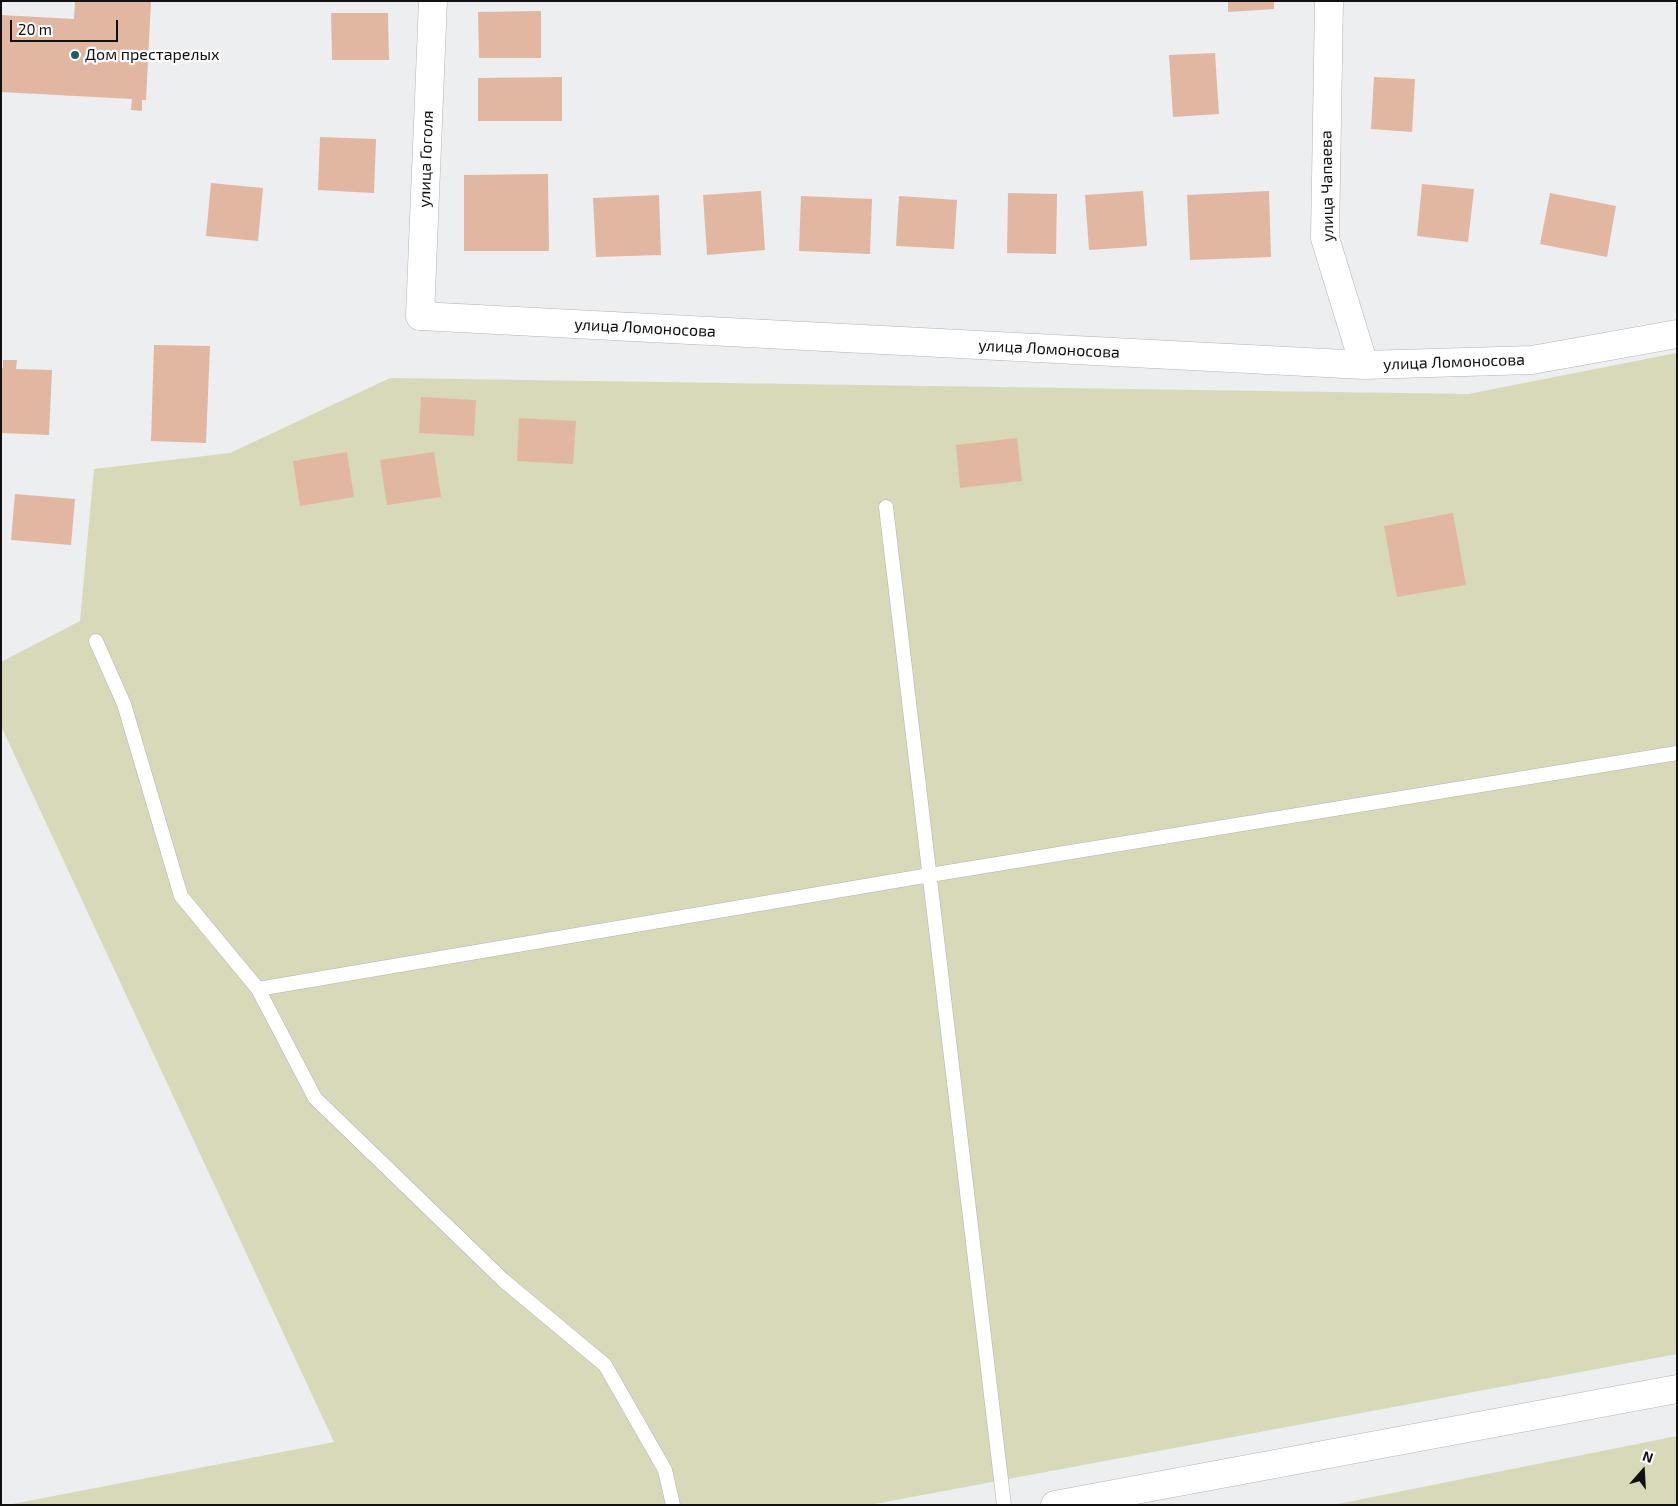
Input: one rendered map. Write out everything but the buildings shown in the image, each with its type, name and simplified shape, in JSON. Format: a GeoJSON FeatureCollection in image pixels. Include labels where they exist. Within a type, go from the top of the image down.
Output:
{"type":"FeatureCollection","features":[{"type":"Feature","properties":{"kind":"street","name":"улица Гоголя"},"geometry":{"type":"LineString","coordinates":[[420,316],[433,1]]}},
{"type":"Feature","properties":{"kind":"street","name":"улица Чапаева"},"geometry":{"type":"LineString","coordinates":[[1329,1],[1325,238],[1364,365]]}},
{"type":"Feature","properties":{"kind":"street","name":"улица Ломоносова"},"geometry":{"type":"LineString","coordinates":[[420,316],[1364,365],[1532,360],[1677,334]]}},
{"type":"Feature","properties":{"kind":"street"},"geometry":{"type":"LineString","coordinates":[[1055,1505],[1677,1389]]}},
{"type":"Feature","properties":{"kind":"lane"},"geometry":{"type":"LineString","coordinates":[[886,507],[1004,1505]]}},
{"type":"Feature","properties":{"kind":"lane"},"geometry":{"type":"LineString","coordinates":[[96,641],[124,704],[181,896],[258,989],[315,1098],[502,1280],[605,1365],[665,1470],[673,1505]]}},
{"type":"Feature","properties":{"kind":"lane"},"geometry":{"type":"LineString","coordinates":[[258,989],[930,875],[1677,753]]}},
{"type":"Feature","properties":{"kind":"green space"},"geometry":{"type":"Polygon","coordinates":[[[1677,353],[1677,1354],[869,1505],[7,1505],[334,1442],[1,726],[1,662],[80,621],[94,469],[230,453],[390,378],[1468,394],[1677,353]]]}},
{"type":"Feature","properties":{"kind":"green space"},"geometry":{"type":"Polygon","coordinates":[[[1677,1436],[1677,1505],[1333,1505],[1677,1436]]]}},
{"type":"Feature","properties":{"kind":"place","name":"Дом престарелых"},"geometry":{"type":"Point","coordinates":[75,55]}}]}
